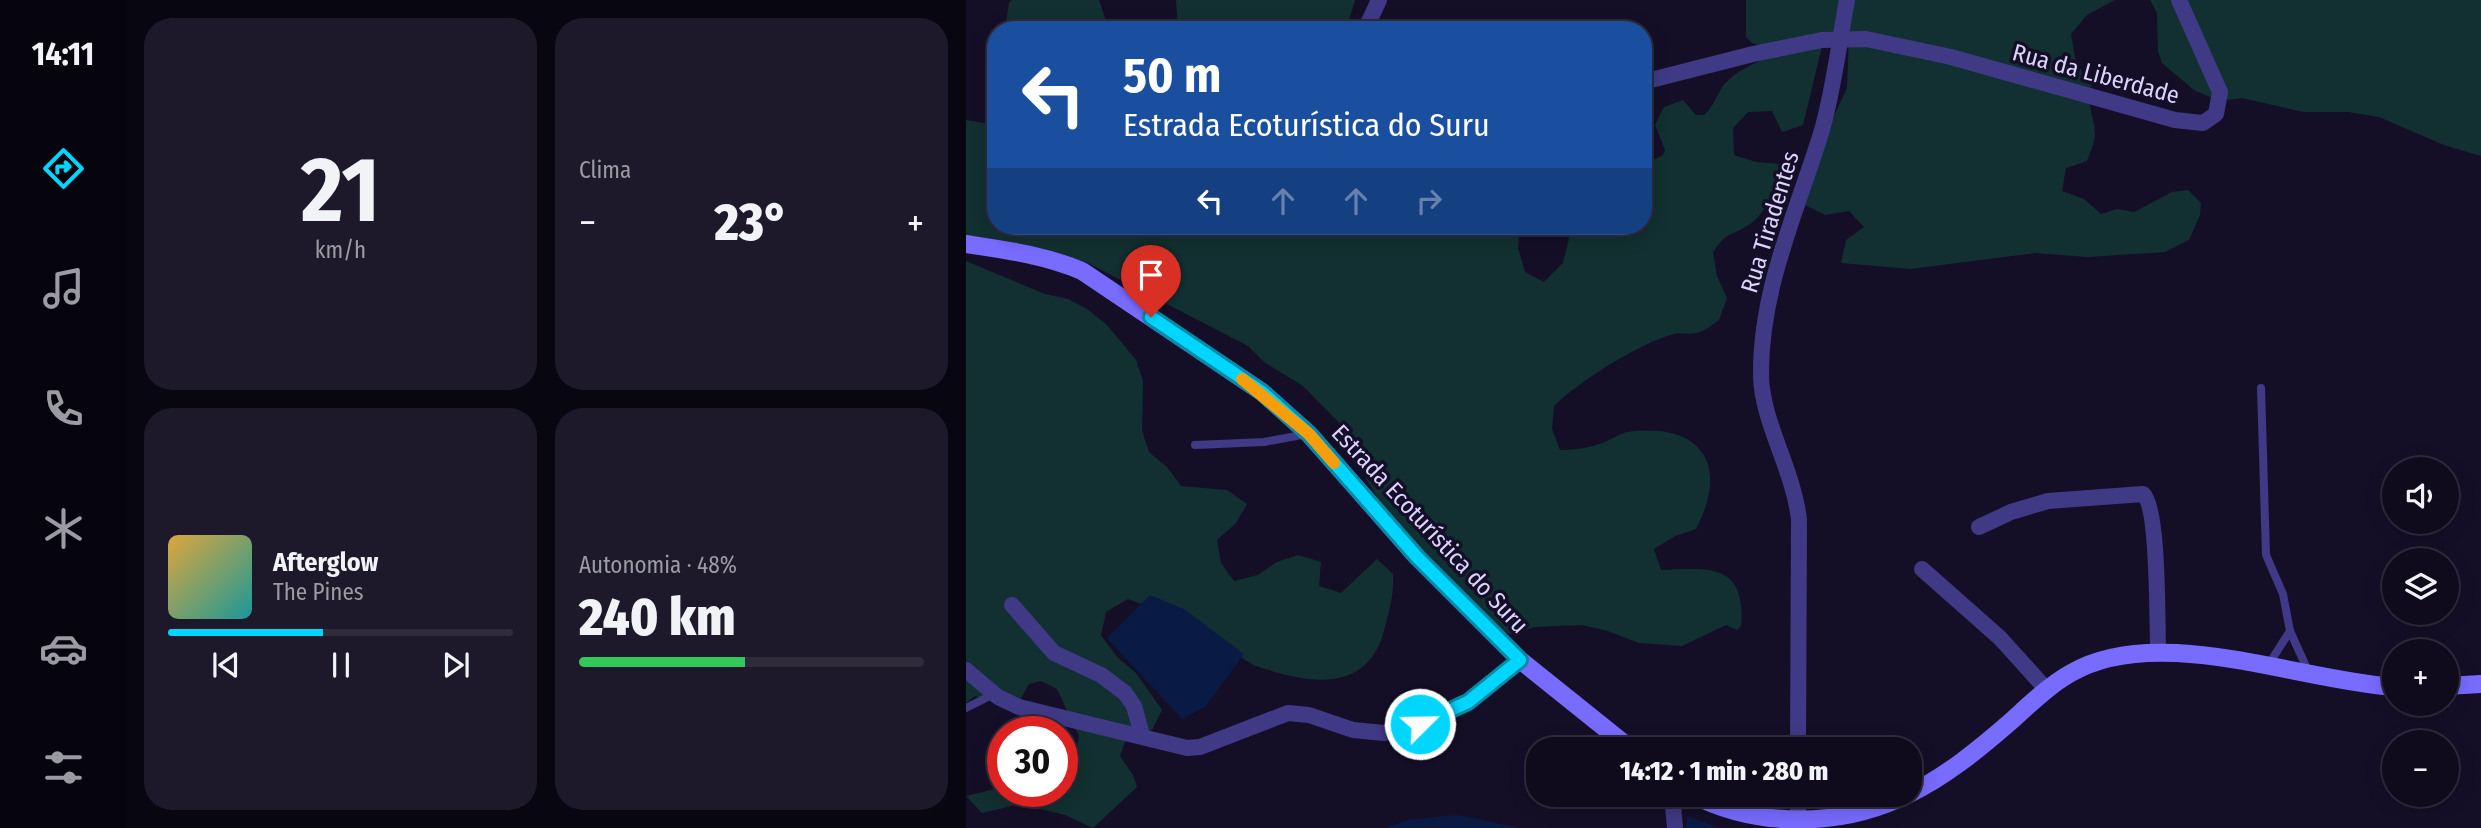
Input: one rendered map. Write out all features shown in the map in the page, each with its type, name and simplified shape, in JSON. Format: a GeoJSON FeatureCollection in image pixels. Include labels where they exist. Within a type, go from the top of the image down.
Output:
{"type":"FeatureCollection","features":[{"type":"Feature","properties":{"kind":"main road","name":"Estrada Ecoturística do Suru"},"geometry":{"type":"LineString","coordinates":[[966,244],[1024,253],[1082,271],[1262,392],[1309,434],[1417,557],[1520,660],[1616,737]]}},
{"type":"Feature","properties":{"kind":"main road"},"geometry":{"type":"LineString","coordinates":[[1922,785],[1987,742],[2069,673],[2094,661],[2124,653],[2158,650],[2382,685]]}},
{"type":"Feature","properties":{"kind":"main road"},"geometry":{"type":"LineString","coordinates":[[2459,685],[2481,684]]}},
{"type":"Feature","properties":{"kind":"main road"},"geometry":{"type":"LineString","coordinates":[[1708,807],[1738,819],[1798,827],[1863,815],[1881,807]]}},
{"type":"Feature","properties":{"kind":"street"},"geometry":{"type":"LineString","coordinates":[[1369,21],[1379,0]]}},
{"type":"Feature","properties":{"kind":"street","name":"Rua Tiradentes"},"geometry":{"type":"LineString","coordinates":[[1798,737],[1799,520],[1793,484],[1764,399],[1761,357],[1783,241],[1821,132],[1847,0]]}},
{"type":"Feature","properties":{"kind":"street","name":"Rua da Liberdade"},"geometry":{"type":"LineString","coordinates":[[1652,80],[1753,54],[1840,39],[1904,46],[2175,120],[2203,123],[2217,114],[2220,92],[2179,0]]}},
{"type":"Feature","properties":{"kind":"street"},"geometry":{"type":"LineString","coordinates":[[1979,527],[2028,505],[2143,494],[2150,503],[2154,536],[2158,650]]}},
{"type":"Feature","properties":{"kind":"street"},"geometry":{"type":"LineString","coordinates":[[1922,569],[2000,638],[2047,690]]}},
{"type":"Feature","properties":{"kind":"street"},"geometry":{"type":"LineString","coordinates":[[1012,605],[1054,653],[1101,675],[1125,693],[1134,706],[1142,735]]}},
{"type":"Feature","properties":{"kind":"street"},"geometry":{"type":"LineString","coordinates":[[966,670],[994,694],[1018,707],[1187,748],[1199,747],[1272,718],[1299,713],[1363,732],[1402,730],[1438,718],[1468,702],[1520,660]]}},
{"type":"Feature","properties":{"kind":"street"},"geometry":{"type":"LineString","coordinates":[[1673,807],[1675,828]]}},
{"type":"Feature","properties":{"kind":"street"},"geometry":{"type":"LineString","coordinates":[[1798,807],[1798,827]]}},
{"type":"Feature","properties":{"kind":"lane"},"geometry":{"type":"LineString","coordinates":[[2261,388],[2266,555],[2283,594],[2290,631],[2310,676]]}},
{"type":"Feature","properties":{"kind":"lane"},"geometry":{"type":"LineString","coordinates":[[1195,444],[1264,442],[1309,434]]}},
{"type":"Feature","properties":{"kind":"lane"},"geometry":{"type":"LineString","coordinates":[[2267,668],[2290,631]]}},
{"type":"Feature","properties":{"kind":"lane"},"geometry":{"type":"LineString","coordinates":[[966,708],[994,694]]}},
{"type":"Feature","properties":{"kind":"green space"},"geometry":{"type":"Polygon","coordinates":[[[1012,0],[1099,0],[1106,21],[1006,21],[1009,3],[1012,0]]]}},
{"type":"Feature","properties":{"kind":"green space"},"geometry":{"type":"Polygon","coordinates":[[[1176,0],[1355,0],[1349,21],[1177,21],[1176,0]]]}},
{"type":"Feature","properties":{"kind":"green space"},"geometry":{"type":"Polygon","coordinates":[[[1746,0],[2115,0],[2087,15],[2071,34],[2075,57],[2084,76],[2095,80],[2091,86],[2089,100],[2095,134],[2087,161],[2066,168],[2062,191],[2084,199],[2101,214],[2117,209],[2134,212],[2172,192],[2188,190],[2201,203],[2200,215],[2189,240],[2165,252],[2088,257],[2035,253],[1911,269],[1841,263],[1846,240],[1864,227],[1849,211],[1825,215],[1805,205],[1826,133],[1847,88],[1849,36],[1825,34],[1803,125],[1782,132],[1772,111],[1748,112],[1733,128],[1734,155],[1756,162],[1779,164],[1773,190],[1760,214],[1747,226],[1725,238],[1713,252],[1717,276],[1727,298],[1719,320],[1702,331],[1674,334],[1628,354],[1594,375],[1554,406],[1552,429],[1560,450],[1592,446],[1627,432],[1653,431],[1674,434],[1690,441],[1702,452],[1709,467],[1710,485],[1706,506],[1696,529],[1675,536],[1654,549],[1661,570],[1709,570],[1731,580],[1738,590],[1741,626],[1737,630],[1726,625],[1682,646],[1639,643],[1608,631],[1582,625],[1535,627],[1511,634],[1488,626],[1379,500],[1366,479],[1352,436],[1303,386],[1264,362],[1248,346],[1086,262],[1010,256],[966,238],[966,120],[987,124],[987,235],[1519,235],[1518,248],[1525,272],[1544,282],[1563,263],[1570,235],[1652,235],[1652,160],[1663,155],[1665,150],[1655,125],[1664,107],[1683,100],[1696,115],[1704,115],[1730,79],[1743,69],[1772,55],[1770,48],[1752,43],[1746,37],[1746,0]]]}},
{"type":"Feature","properties":{"kind":"green space"},"geometry":{"type":"Polygon","coordinates":[[[2150,0],[2481,0],[2481,156],[2444,145],[2379,117],[2348,112],[2303,112],[2242,98],[2219,101],[2194,90],[2162,63],[2158,51],[2157,13],[2150,0]]]}},
{"type":"Feature","properties":{"kind":"green space"},"geometry":{"type":"Polygon","coordinates":[[[966,261],[1045,294],[1068,299],[1087,309],[1107,325],[1136,360],[1143,381],[1142,431],[1149,452],[1168,468],[1181,486],[1227,490],[1247,504],[1236,523],[1217,540],[1221,563],[1234,581],[1258,575],[1277,562],[1298,555],[1321,562],[1319,586],[1341,593],[1377,559],[1393,574],[1390,607],[1377,649],[1366,664],[1351,674],[1334,679],[1296,677],[1256,666],[1179,622],[1128,599],[1106,612],[1101,635],[1117,657],[1136,673],[1162,710],[1152,730],[1128,734],[1120,756],[1133,775],[1137,787],[1093,828],[1065,815],[1032,807],[1078,807],[1078,716],[1070,716],[1057,689],[1041,681],[1029,684],[1019,702],[1001,705],[975,696],[966,703],[966,261]]]}},
{"type":"Feature","properties":{"kind":"green space"},"geometry":{"type":"Polygon","coordinates":[[[987,791],[987,807],[1007,807],[982,813],[966,796],[987,791]]]}},
{"type":"Feature","properties":{"kind":"water"},"geometry":{"type":"Polygon","coordinates":[[[1150,595],[1184,609],[1244,654],[1206,706],[1182,719],[1107,638],[1150,595]]]}},
{"type":"Feature","properties":{"kind":"water"},"geometry":{"type":"Polygon","coordinates":[[[1458,815],[1520,828],[1386,828],[1408,820],[1458,815]]]}},
{"type":"Feature","properties":{"kind":"water"},"geometry":{"type":"Polygon","coordinates":[[[1687,816],[1717,827],[1722,828],[1687,828],[1687,816]]]}},
{"type":"Feature","properties":{"kind":"slow traffic"},"geometry":{"type":"LineString","coordinates":[[1242,379],[1262,392],[1309,434],[1334,463]]}},
{"type":"Feature","properties":{"kind":"route"},"geometry":{"type":"LineString","coordinates":[[1151,317],[1262,392],[1309,434],[1417,557],[1520,660],[1468,702],[1420,724]]}}]}
